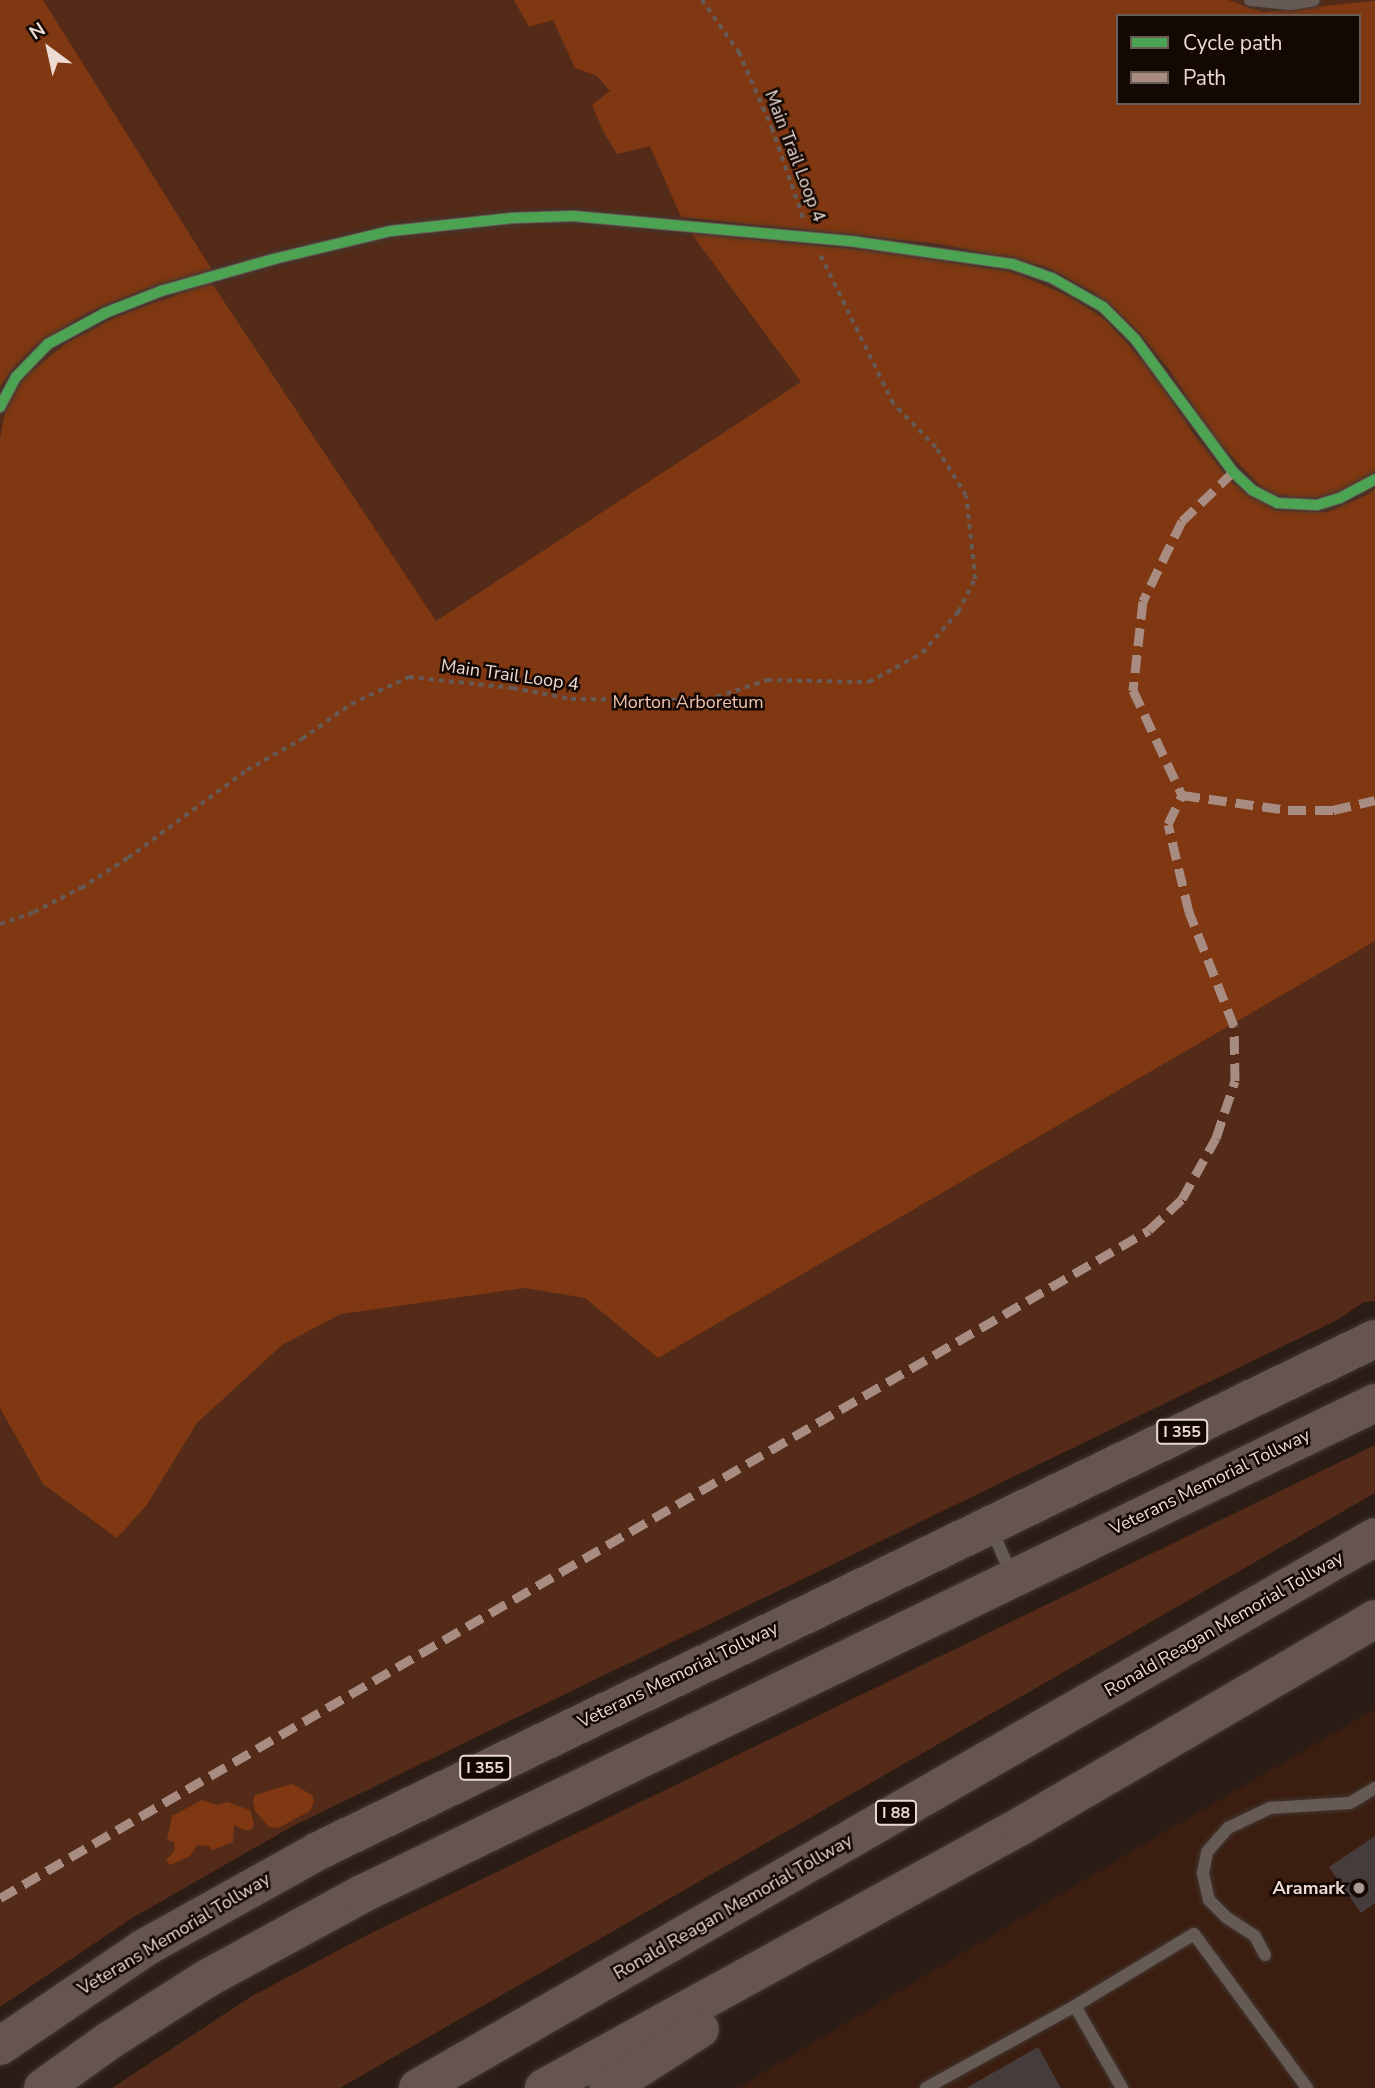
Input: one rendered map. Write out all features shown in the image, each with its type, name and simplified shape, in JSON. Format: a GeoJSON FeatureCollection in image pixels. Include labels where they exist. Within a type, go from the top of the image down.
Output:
{"type":"FeatureCollection","features":[{"type":"Feature","properties":{"kind":"highway","name":"Veterans Memorial Tollway"},"geometry":{"type":"LineString","coordinates":[[0,2046],[144,1948],[258,1882],[439,1790],[1375,1339]]}},
{"type":"Feature","properties":{"kind":"highway","name":"Veterans Memorial Tollway"},"geometry":{"type":"LineString","coordinates":[[43,2088],[110,2040],[206,1979],[362,1894],[1375,1403]]}},
{"type":"Feature","properties":{"kind":"highway","name":"Ronald Reagan Memorial Tollway"},"geometry":{"type":"LineString","coordinates":[[418,2088],[1375,1537]]}},
{"type":"Feature","properties":{"kind":"highway"},"geometry":{"type":"LineString","coordinates":[[544,2088],[1021,1825],[1375,1619]]}},
{"type":"Feature","properties":{"kind":"highway"},"geometry":{"type":"LineString","coordinates":[[608,2088],[1021,1825]]}},
{"type":"Feature","properties":{"kind":"lane"},"geometry":{"type":"LineString","coordinates":[[1250,0],[1290,4],[1314,0]]}},
{"type":"Feature","properties":{"kind":"lane"},"geometry":{"type":"LineString","coordinates":[[0,407],[16,377],[48,344],[105,313],[161,291],[390,231],[512,218],[573,216],[811,237],[1012,264],[1052,278],[1087,296],[1135,339],[1233,472],[1252,490],[1277,503],[1317,505],[1340,498],[1375,479]]}},
{"type":"Feature","properties":{"kind":"lane"},"geometry":{"type":"LineString","coordinates":[[990,1525],[1013,1578]]}},
{"type":"Feature","properties":{"kind":"lane"},"geometry":{"type":"LineString","coordinates":[[1265,1955],[1255,1936],[1226,1917],[1209,1900],[1203,1873],[1207,1852],[1228,1828],[1270,1808],[1350,1803],[1375,1788]]}},
{"type":"Feature","properties":{"kind":"lane"},"geometry":{"type":"LineString","coordinates":[[926,2088],[1075,2006],[1194,1934],[1307,2088]]}},
{"type":"Feature","properties":{"kind":"lane"},"geometry":{"type":"LineString","coordinates":[[1075,2006],[1122,2088]]}},
{"type":"Feature","properties":{"kind":"shaded area"},"geometry":{"type":"Polygon","coordinates":[[[1375,1709],[1375,2088],[738,2088],[1170,1829],[1375,1709]]]}},
{"type":"Feature","properties":{"kind":"green space","name":"Morton Arboretum"},"geometry":{"type":"Polygon","coordinates":[[[0,0],[1375,0],[1375,1301],[1364,1302],[1337,1320],[291,1827],[132,1918],[0,2007],[0,0]]]}},
{"type":"Feature","properties":{"kind":"green space"},"geometry":{"type":"Polygon","coordinates":[[[0,0],[43,0],[212,270],[149,288],[87,313],[34,347],[14,367],[0,387],[0,0]]]}},
{"type":"Feature","properties":{"kind":"green space"},"geometry":{"type":"Polygon","coordinates":[[[514,0],[1228,0],[1263,12],[1375,1],[1375,472],[1358,484],[1326,497],[1300,499],[1267,493],[1212,436],[1168,368],[1139,333],[1093,292],[1044,266],[939,244],[681,217],[650,146],[617,154],[592,105],[610,91],[597,76],[575,68],[553,20],[529,27],[514,0]]]}},
{"type":"Feature","properties":{"kind":"green space"},"geometry":{"type":"Polygon","coordinates":[[[691,233],[895,253],[1013,272],[1071,297],[1107,321],[1152,371],[1195,436],[1231,481],[1276,510],[1327,512],[1369,494],[1375,488],[1375,941],[658,1358],[585,1298],[525,1288],[341,1314],[282,1345],[197,1423],[146,1506],[117,1538],[43,1484],[0,1408],[0,439],[7,403],[24,377],[68,342],[118,316],[211,282],[436,621],[801,382],[691,233]]]}},
{"type":"Feature","properties":{"kind":"green space"},"geometry":{"type":"Polygon","coordinates":[[[1375,1445],[1375,1493],[340,2088],[112,2088],[252,1996],[371,1933],[1375,1445]]]}},
{"type":"Feature","properties":{"kind":"green space"},"geometry":{"type":"Polygon","coordinates":[[[292,1784],[312,1795],[314,1801],[310,1811],[278,1828],[269,1827],[255,1811],[255,1795],[292,1784]]]}},
{"type":"Feature","properties":{"kind":"green space"},"geometry":{"type":"Polygon","coordinates":[[[202,1800],[217,1805],[227,1802],[250,1810],[254,1824],[251,1830],[234,1825],[233,1842],[212,1850],[209,1846],[197,1845],[190,1856],[170,1865],[166,1860],[175,1850],[174,1842],[167,1840],[172,1816],[202,1800]]]}},
{"type":"Feature","properties":{"kind":"building","name":"Aramark"},"geometry":{"type":"Polygon","coordinates":[[[1375,1836],[1375,1903],[1361,1913],[1329,1867],[1375,1836]]]}},
{"type":"Feature","properties":{"kind":"building"},"geometry":{"type":"Polygon","coordinates":[[[1038,2047],[1061,2088],[966,2088],[1038,2047]]]}},
{"type":"Feature","properties":{"kind":"marked path"},"geometry":{"type":"LineString","coordinates":[[1233,472],[1182,521],[1143,601],[1133,690],[1182,795],[1288,810],[1333,810],[1375,800]]}},
{"type":"Feature","properties":{"kind":"marked path"},"geometry":{"type":"LineString","coordinates":[[0,1898],[1149,1230],[1182,1199],[1216,1138],[1235,1081],[1234,1026],[1189,912],[1168,824],[1182,795]]}},
{"type":"Feature","properties":{"kind":"cycle path","name":"Main Trail Loop 4"},"geometry":{"type":"LineString","coordinates":[[0,407],[16,377],[48,344],[105,313],[161,291],[274,259],[391,231],[512,218],[573,216],[857,242],[1012,264],[1052,278],[1103,307],[1135,339],[1233,472],[1252,490],[1277,503],[1317,505],[1340,498],[1375,479]]}},
{"type":"Feature","properties":{"kind":"place","name":"Aramark"},"geometry":{"type":"Point","coordinates":[1359,1888]}}]}
